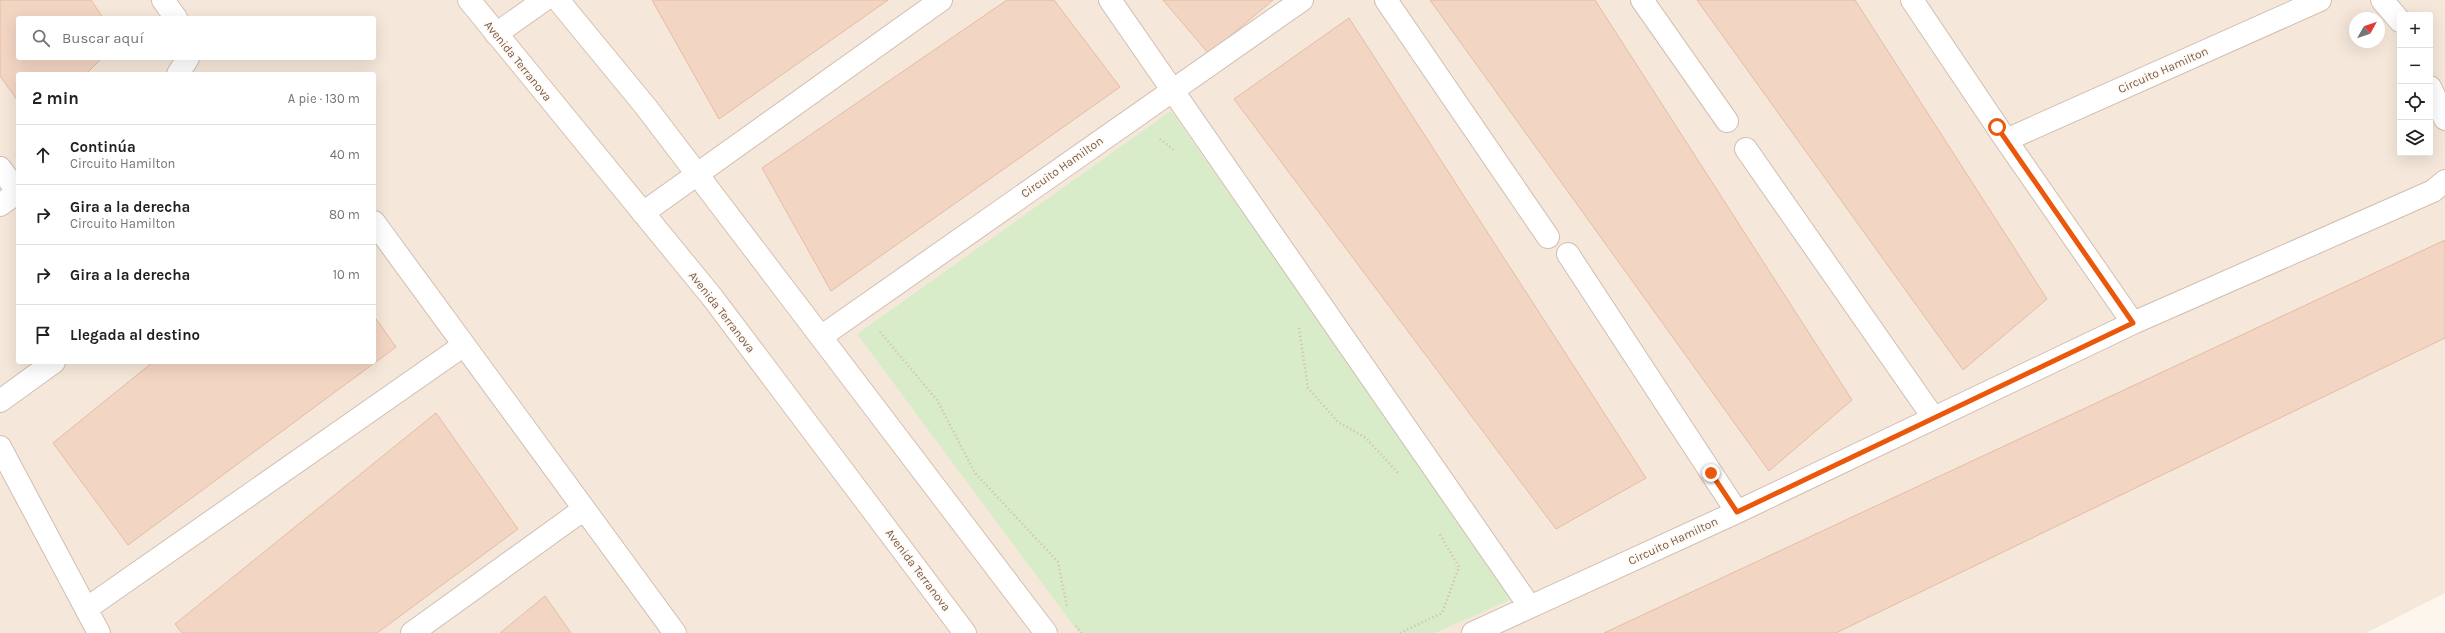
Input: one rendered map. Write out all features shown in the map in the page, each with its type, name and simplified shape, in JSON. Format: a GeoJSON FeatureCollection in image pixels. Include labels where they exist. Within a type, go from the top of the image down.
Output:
{"type":"FeatureCollection","features":[{"type":"Feature","properties":{"kind":"street"},"geometry":{"type":"LineString","coordinates":[[163,0],[175,16]]}},
{"type":"Feature","properties":{"kind":"street","name":"Avenida Terranova"},"geometry":{"type":"LineString","coordinates":[[469,0],[712,297],[966,633]]}},
{"type":"Feature","properties":{"kind":"street"},"geometry":{"type":"LineString","coordinates":[[496,34],[544,0]]}},
{"type":"Feature","properties":{"kind":"street"},"geometry":{"type":"LineString","coordinates":[[558,0],[646,107],[822,336],[1046,633]]}},
{"type":"Feature","properties":{"kind":"street"},"geometry":{"type":"LineString","coordinates":[[643,213],[941,0]]}},
{"type":"Feature","properties":{"kind":"street"},"geometry":{"type":"LineString","coordinates":[[1110,0],[1530,607]]}},
{"type":"Feature","properties":{"kind":"street","name":"Circuito Hamilton"},"geometry":{"type":"LineString","coordinates":[[822,336],[1302,0]]}},
{"type":"Feature","properties":{"kind":"street"},"geometry":{"type":"LineString","coordinates":[[1386,0],[1548,237]]}},
{"type":"Feature","properties":{"kind":"street"},"geometry":{"type":"LineString","coordinates":[[1642,0],[1727,121]]}},
{"type":"Feature","properties":{"kind":"street"},"geometry":{"type":"LineString","coordinates":[[1912,0],[2006,140],[2133,323]]}},
{"type":"Feature","properties":{"kind":"street","name":"Circuito Hamilton"},"geometry":{"type":"LineString","coordinates":[[2006,140],[2320,0]]}},
{"type":"Feature","properties":{"kind":"street"},"geometry":{"type":"LineString","coordinates":[[2382,0],[2397,18]]}},
{"type":"Feature","properties":{"kind":"street"},"geometry":{"type":"LineString","coordinates":[[179,72],[187,60]]}},
{"type":"Feature","properties":{"kind":"street"},"geometry":{"type":"LineString","coordinates":[[2433,93],[2445,119]]}},
{"type":"Feature","properties":{"kind":"street"},"geometry":{"type":"LineString","coordinates":[[1746,149],[1933,417]]}},
{"type":"Feature","properties":{"kind":"street"},"geometry":{"type":"LineString","coordinates":[[0,168],[16,189]]}},
{"type":"Feature","properties":{"kind":"street","name":"Circuito Hamilton"},"geometry":{"type":"LineString","coordinates":[[1473,633],[1737,512],[1933,417],[2133,323],[2433,191],[2445,181]]}},
{"type":"Feature","properties":{"kind":"street"},"geometry":{"type":"LineString","coordinates":[[0,205],[16,193]]}},
{"type":"Feature","properties":{"kind":"street"},"geometry":{"type":"LineString","coordinates":[[376,225],[675,633]]}},
{"type":"Feature","properties":{"kind":"street"},"geometry":{"type":"LineString","coordinates":[[1568,254],[1737,512]]}},
{"type":"Feature","properties":{"kind":"street"},"geometry":{"type":"LineString","coordinates":[[86,609],[464,345]]}},
{"type":"Feature","properties":{"kind":"street"},"geometry":{"type":"LineString","coordinates":[[0,401],[51,364]]}},
{"type":"Feature","properties":{"kind":"street"},"geometry":{"type":"LineString","coordinates":[[0,447],[99,633]]}},
{"type":"Feature","properties":{"kind":"street"},"geometry":{"type":"LineString","coordinates":[[412,633],[584,509]]}},
{"type":"Feature","properties":{"kind":"path"},"geometry":{"type":"LineString","coordinates":[[1154,140],[1162,138],[1178,154]]}},
{"type":"Feature","properties":{"kind":"path"},"geometry":{"type":"LineString","coordinates":[[1299,327],[1308,388],[1338,422],[1366,438],[1401,477]]}},
{"type":"Feature","properties":{"kind":"path"},"geometry":{"type":"LineString","coordinates":[[877,328],[936,400],[975,473],[1058,562],[1067,609]]}},
{"type":"Feature","properties":{"kind":"path"},"geometry":{"type":"LineString","coordinates":[[1400,633],[1442,613],[1459,567],[1436,527]]}},
{"type":"Feature","properties":{"kind":"path"},"geometry":{"type":"LineString","coordinates":[[1073,622],[1082,633]]}},
{"type":"Feature","properties":{"kind":"shaded area"},"geometry":{"type":"Polygon","coordinates":[[[0,0],[2445,0],[2445,593],[2366,633],[0,633],[0,0]]]}},
{"type":"Feature","properties":{"kind":"green space"},"geometry":{"type":"Polygon","coordinates":[[[1171,111],[1514,598],[1435,633],[1079,633],[857,334],[1171,111]]]}},
{"type":"Feature","properties":{"kind":"building"},"geometry":{"type":"Polygon","coordinates":[[[0,0],[91,0],[102,16],[16,16],[16,60],[100,60],[88,72],[16,72],[16,98],[0,76],[0,0]]]}},
{"type":"Feature","properties":{"kind":"building"},"geometry":{"type":"Polygon","coordinates":[[[652,0],[888,0],[719,119],[652,0]]]}},
{"type":"Feature","properties":{"kind":"building"},"geometry":{"type":"Polygon","coordinates":[[[1007,0],[1054,0],[1120,87],[831,291],[762,168],[1007,0]]]}},
{"type":"Feature","properties":{"kind":"building"},"geometry":{"type":"Polygon","coordinates":[[[1163,0],[1273,0],[1209,54],[1163,0]]]}},
{"type":"Feature","properties":{"kind":"building"},"geometry":{"type":"Polygon","coordinates":[[[1430,0],[1595,0],[1852,400],[1769,471],[1430,0]]]}},
{"type":"Feature","properties":{"kind":"building"},"geometry":{"type":"Polygon","coordinates":[[[1697,0],[1855,0],[2047,299],[1963,370],[1697,0]]]}},
{"type":"Feature","properties":{"kind":"building"},"geometry":{"type":"Polygon","coordinates":[[[1349,18],[1646,478],[1556,529],[1234,99],[1349,18]]]}},
{"type":"Feature","properties":{"kind":"building"},"geometry":{"type":"Polygon","coordinates":[[[2445,240],[2445,338],[1836,633],[1604,633],[2445,240]]]}},
{"type":"Feature","properties":{"kind":"building"},"geometry":{"type":"Polygon","coordinates":[[[376,319],[396,347],[376,362],[376,319]]]}},
{"type":"Feature","properties":{"kind":"building"},"geometry":{"type":"Polygon","coordinates":[[[151,364],[373,364],[128,545],[53,443],[151,364]]]}},
{"type":"Feature","properties":{"kind":"building"},"geometry":{"type":"Polygon","coordinates":[[[436,413],[518,529],[377,633],[182,633],[175,624],[436,413]]]}},
{"type":"Feature","properties":{"kind":"building"},"geometry":{"type":"Polygon","coordinates":[[[545,596],[571,633],[500,633],[545,596]]]}},
{"type":"Feature","properties":{"kind":"route"},"geometry":{"type":"LineString","coordinates":[[1711,473],[1737,512],[1933,417],[2133,323],[1997,127]]}}]}
